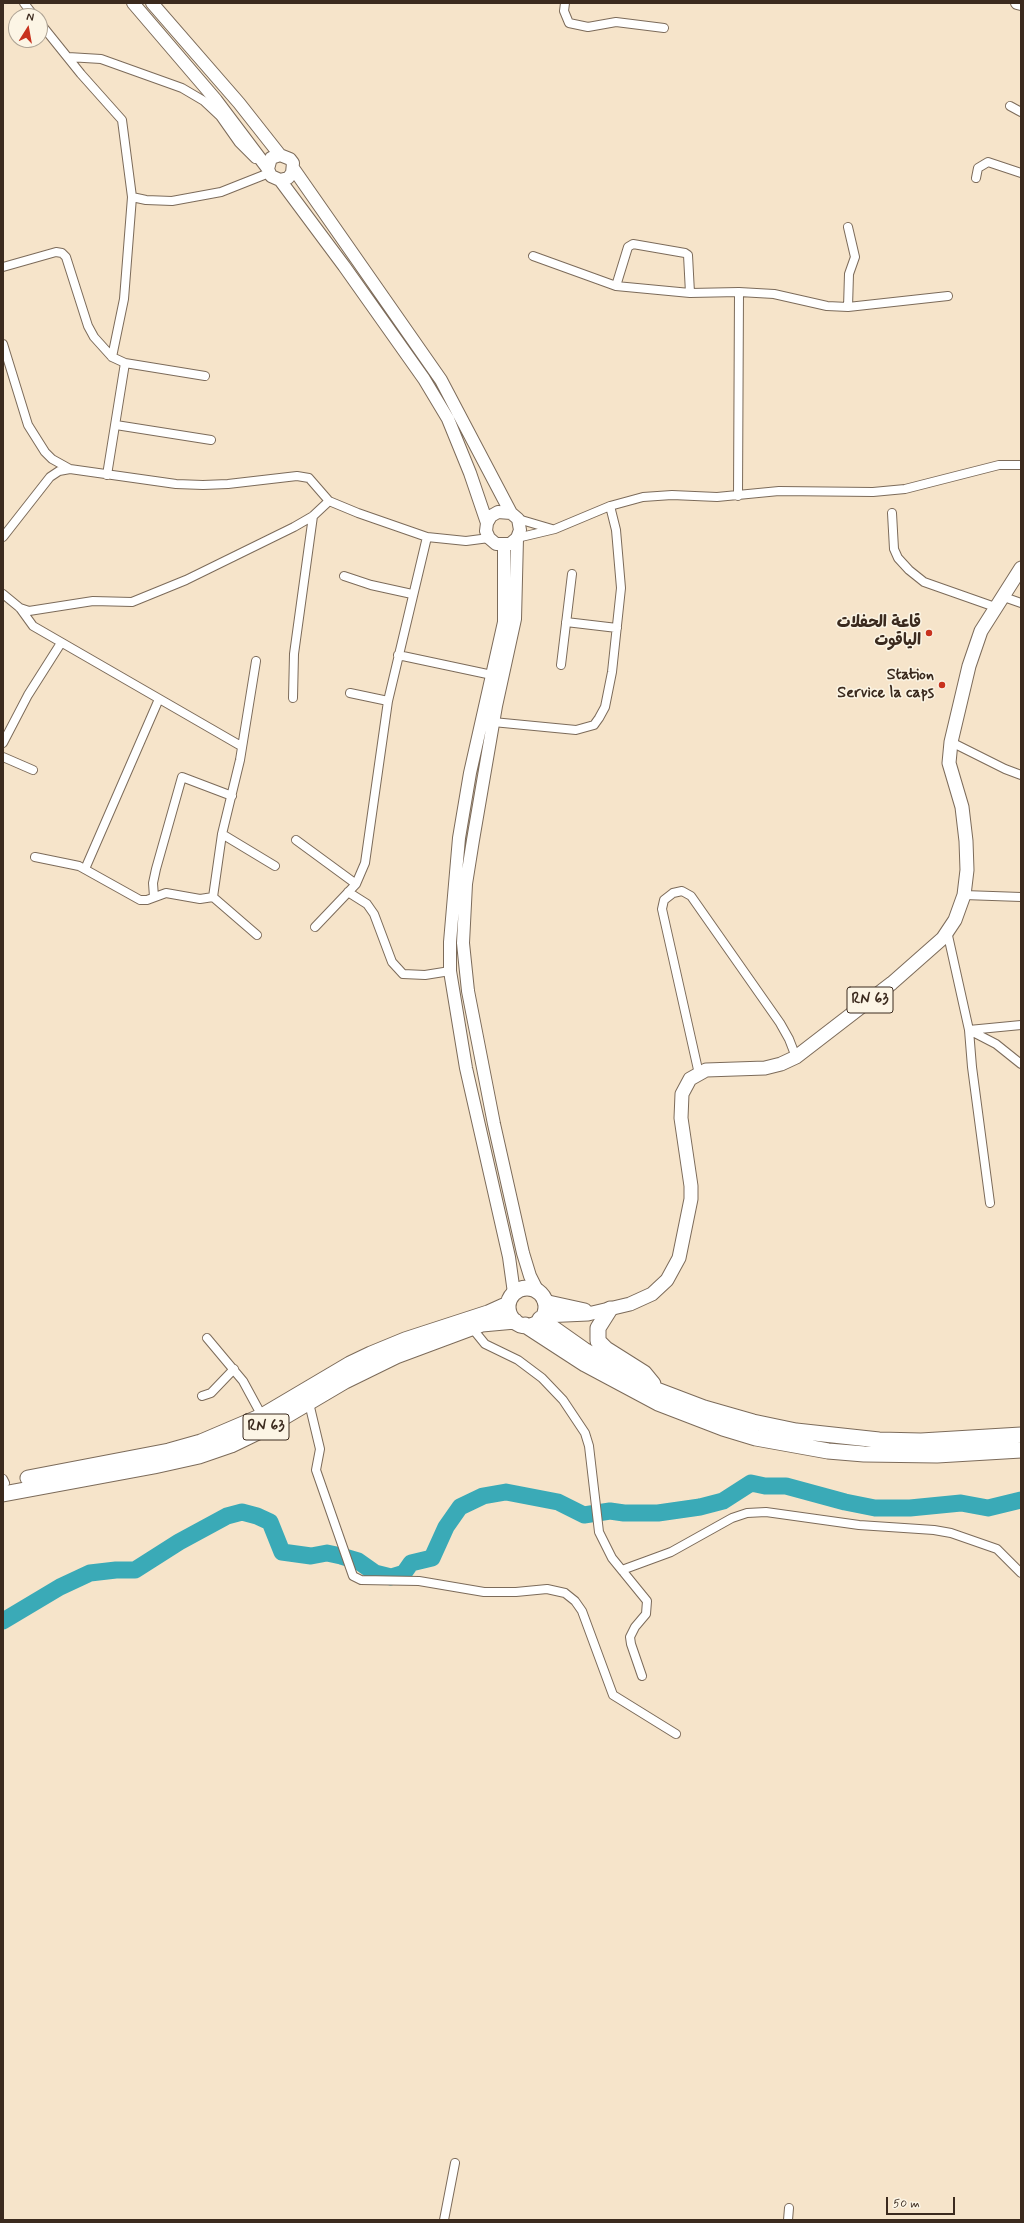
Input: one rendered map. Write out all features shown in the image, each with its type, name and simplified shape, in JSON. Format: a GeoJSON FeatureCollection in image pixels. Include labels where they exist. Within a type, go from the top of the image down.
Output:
{"type":"FeatureCollection","features":[{"type":"Feature","properties":{"kind":"highway"},"geometry":{"type":"LineString","coordinates":[[262,1416],[371,1354],[405,1340],[488,1313],[511,1299],[525,1288],[542,1307],[590,1354],[654,1389],[704,1408],[753,1422],[838,1437],[921,1441],[1021,1435]]}},
{"type":"Feature","properties":{"kind":"highway"},"geometry":{"type":"LineString","coordinates":[[511,1299],[509,1313],[520,1323],[585,1364],[658,1403],[716,1425],[756,1438],[828,1451],[864,1454],[937,1455],[1021,1450]]}},
{"type":"Feature","properties":{"kind":"highway"},"geometry":{"type":"LineString","coordinates":[[520,1323],[530,1325],[542,1307]]}},
{"type":"Feature","properties":{"kind":"highway"},"geometry":{"type":"LineString","coordinates":[[604,1311],[598,1328],[598,1341],[606,1349],[644,1373],[654,1389]]}},
{"type":"Feature","properties":{"kind":"highway","name":"RN 63"},"geometry":{"type":"LineString","coordinates":[[4,1485],[154,1466],[199,1456],[231,1445],[309,1403],[345,1381],[396,1356],[492,1322],[520,1323]]}},
{"type":"Feature","properties":{"kind":"highway","name":"RN 63"},"geometry":{"type":"LineString","coordinates":[[4,1485],[169,1451],[201,1442],[262,1416]]}},
{"type":"Feature","properties":{"kind":"main road"},"geometry":{"type":"LineString","coordinates":[[134,3],[216,100],[268,170],[280,180],[344,266],[424,379],[448,419],[470,473],[487,523],[486,531],[489,538],[496,544],[504,545],[517,538]]}},
{"type":"Feature","properties":{"kind":"main road"},"geometry":{"type":"LineString","coordinates":[[152,3],[239,103],[280,155],[290,159],[293,168],[441,380],[514,516],[520,530],[517,538],[515,619],[493,722],[466,884],[463,943],[466,977],[494,1124],[523,1253],[542,1307]]}},
{"type":"Feature","properties":{"kind":"main road"},"geometry":{"type":"LineString","coordinates":[[268,170],[271,158],[280,155]]}},
{"type":"Feature","properties":{"kind":"main road"},"geometry":{"type":"LineString","coordinates":[[280,180],[288,178],[293,168]]}},
{"type":"Feature","properties":{"kind":"main road"},"geometry":{"type":"LineString","coordinates":[[487,523],[492,516],[498,512],[514,516]]}},
{"type":"Feature","properties":{"kind":"main road"},"geometry":{"type":"LineString","coordinates":[[504,545],[504,622],[470,773],[459,838],[451,914],[451,975],[466,1068],[509,1257],[511,1299]]}},
{"type":"Feature","properties":{"kind":"main road","name":"RN 63"},"geometry":{"type":"LineString","coordinates":[[542,1307],[576,1315],[604,1311],[630,1304],[652,1294],[668,1280],[679,1258],[691,1199],[691,1186],[681,1118],[682,1094],[690,1079],[706,1070],[725,1068],[765,1068],[781,1064],[796,1057],[892,983],[943,938],[955,920],[964,895],[967,870],[966,841],[962,807],[949,763],[951,742],[969,666],[981,631],[1021,568]]}},
{"type":"Feature","properties":{"kind":"main road"},"geometry":{"type":"LineString","coordinates":[[451,975],[466,977]]}},
{"type":"Feature","properties":{"kind":"street"},"geometry":{"type":"LineString","coordinates":[[565,3],[564,10],[569,23],[588,27],[616,22],[664,28]]}},
{"type":"Feature","properties":{"kind":"street"},"geometry":{"type":"LineString","coordinates":[[48,33],[122,120],[132,197],[124,299],[112,357]]}},
{"type":"Feature","properties":{"kind":"street"},"geometry":{"type":"LineString","coordinates":[[68,57],[101,60],[182,88],[204,101],[215,111],[239,143],[268,170],[221,192],[172,201],[146,200],[132,197]]}},
{"type":"Feature","properties":{"kind":"street"},"geometry":{"type":"LineString","coordinates":[[1010,106],[1021,112]]}},
{"type":"Feature","properties":{"kind":"street"},"geometry":{"type":"LineString","coordinates":[[976,178],[978,168],[988,162],[1021,173]]}},
{"type":"Feature","properties":{"kind":"street"},"geometry":{"type":"LineString","coordinates":[[848,227],[855,257],[849,274],[848,307]]}},
{"type":"Feature","properties":{"kind":"street"},"geometry":{"type":"LineString","coordinates":[[616,286],[628,247],[633,244],[685,253],[688,255],[690,294]]}},
{"type":"Feature","properties":{"kind":"street"},"geometry":{"type":"LineString","coordinates":[[3,267],[56,252],[62,253],[66,257],[88,326],[94,337],[112,357],[125,363],[206,376]]}},
{"type":"Feature","properties":{"kind":"street"},"geometry":{"type":"LineString","coordinates":[[533,256],[616,286],[690,294],[739,292],[774,294],[827,306],[848,307],[948,296]]}},
{"type":"Feature","properties":{"kind":"street"},"geometry":{"type":"LineString","coordinates":[[738,496],[739,292]]}},
{"type":"Feature","properties":{"kind":"street"},"geometry":{"type":"LineString","coordinates":[[3,344],[28,425],[45,452],[52,459],[70,469]]}},
{"type":"Feature","properties":{"kind":"street"},"geometry":{"type":"LineString","coordinates":[[107,475],[125,363]]}},
{"type":"Feature","properties":{"kind":"street"},"geometry":{"type":"LineString","coordinates":[[116,425],[211,440]]}},
{"type":"Feature","properties":{"kind":"street"},"geometry":{"type":"LineString","coordinates":[[517,538],[555,529],[610,506],[643,497],[672,494],[717,497],[778,491],[886,491],[941,481],[998,465],[1021,465]]}},
{"type":"Feature","properties":{"kind":"street"},"geometry":{"type":"LineString","coordinates":[[3,537],[50,477],[59,471],[70,469],[176,484],[203,485],[228,484],[297,476],[309,478],[330,501],[358,513],[427,537],[466,541],[489,538]]}},
{"type":"Feature","properties":{"kind":"street"},"geometry":{"type":"LineString","coordinates":[[20,608],[29,611],[93,601],[132,602],[186,580],[313,516],[330,501]]}},
{"type":"Feature","properties":{"kind":"street"},"geometry":{"type":"LineString","coordinates":[[493,722],[576,730],[594,725],[605,707],[612,672],[621,588],[616,530],[610,506]]}},
{"type":"Feature","properties":{"kind":"street"},"geometry":{"type":"LineString","coordinates":[[892,513],[894,549],[898,558],[909,570],[924,582],[998,602],[1021,603]]}},
{"type":"Feature","properties":{"kind":"street"},"geometry":{"type":"LineString","coordinates":[[293,698],[294,654],[313,516]]}},
{"type":"Feature","properties":{"kind":"street"},"geometry":{"type":"LineString","coordinates":[[514,516],[555,529]]}},
{"type":"Feature","properties":{"kind":"street"},"geometry":{"type":"LineString","coordinates":[[315,927],[356,884],[365,863],[388,701],[412,594],[427,537]]}},
{"type":"Feature","properties":{"kind":"street"},"geometry":{"type":"LineString","coordinates":[[561,665],[572,574]]}},
{"type":"Feature","properties":{"kind":"street"},"geometry":{"type":"LineString","coordinates":[[344,576],[371,585],[412,594]]}},
{"type":"Feature","properties":{"kind":"street"},"geometry":{"type":"LineString","coordinates":[[3,594],[20,608],[33,626],[241,746]]}},
{"type":"Feature","properties":{"kind":"street"},"geometry":{"type":"LineString","coordinates":[[566,622],[617,628]]}},
{"type":"Feature","properties":{"kind":"street"},"geometry":{"type":"LineString","coordinates":[[3,743],[28,695],[61,643]]}},
{"type":"Feature","properties":{"kind":"street"},"geometry":{"type":"LineString","coordinates":[[398,654],[492,675]]}},
{"type":"Feature","properties":{"kind":"street"},"geometry":{"type":"LineString","coordinates":[[213,897],[222,834],[232,796],[256,662]]}},
{"type":"Feature","properties":{"kind":"street"},"geometry":{"type":"LineString","coordinates":[[350,694],[388,701]]}},
{"type":"Feature","properties":{"kind":"street"},"geometry":{"type":"LineString","coordinates":[[85,869],[159,699]]}},
{"type":"Feature","properties":{"kind":"street"},"geometry":{"type":"LineString","coordinates":[[951,742],[1005,769],[1021,775]]}},
{"type":"Feature","properties":{"kind":"street"},"geometry":{"type":"LineString","coordinates":[[3,757],[33,770]]}},
{"type":"Feature","properties":{"kind":"street"},"geometry":{"type":"LineString","coordinates":[[154,897],[153,883],[156,869],[182,777],[232,796]]}},
{"type":"Feature","properties":{"kind":"street"},"geometry":{"type":"LineString","coordinates":[[222,834],[275,866]]}},
{"type":"Feature","properties":{"kind":"street"},"geometry":{"type":"LineString","coordinates":[[296,840],[356,884]]}},
{"type":"Feature","properties":{"kind":"street"},"geometry":{"type":"LineString","coordinates":[[35,858],[79,866],[140,900],[154,897],[166,892],[200,899],[213,897],[257,935]]}},
{"type":"Feature","properties":{"kind":"street"},"geometry":{"type":"LineString","coordinates":[[699,1074],[662,909],[664,900],[673,893],[682,891],[691,896],[780,1023],[789,1039],[796,1057]]}},
{"type":"Feature","properties":{"kind":"street"},"geometry":{"type":"LineString","coordinates":[[348,892],[368,904],[379,925],[392,962],[403,974],[451,975]]}},
{"type":"Feature","properties":{"kind":"street"},"geometry":{"type":"LineString","coordinates":[[964,895],[1021,897]]}},
{"type":"Feature","properties":{"kind":"street"},"geometry":{"type":"LineString","coordinates":[[947,931],[970,1030],[972,1067],[990,1203]]}},
{"type":"Feature","properties":{"kind":"street"},"geometry":{"type":"LineString","coordinates":[[970,1030],[1021,1025]]}},
{"type":"Feature","properties":{"kind":"street"},"geometry":{"type":"LineString","coordinates":[[970,1030],[996,1044],[1021,1064]]}},
{"type":"Feature","properties":{"kind":"street"},"geometry":{"type":"LineString","coordinates":[[472,1328],[485,1344],[518,1360],[534,1371],[562,1400],[582,1427],[588,1440],[599,1532],[606,1548],[622,1570],[645,1596],[648,1604],[646,1614],[635,1627],[630,1637],[642,1676]]}},
{"type":"Feature","properties":{"kind":"street"},"geometry":{"type":"LineString","coordinates":[[207,1338],[243,1381],[262,1416]]}},
{"type":"Feature","properties":{"kind":"street"},"geometry":{"type":"LineString","coordinates":[[202,1396],[211,1393],[234,1369]]}},
{"type":"Feature","properties":{"kind":"street"},"geometry":{"type":"LineString","coordinates":[[309,1403],[320,1449],[316,1470],[337,1526],[348,1565],[353,1576],[360,1580],[419,1581],[484,1592],[516,1592],[547,1589],[565,1593],[579,1606],[613,1695],[676,1734]]}},
{"type":"Feature","properties":{"kind":"street"},"geometry":{"type":"LineString","coordinates":[[622,1570],[671,1552],[732,1518],[747,1513],[766,1512],[859,1525],[934,1530],[951,1533],[997,1549],[1021,1573]]}},
{"type":"Feature","properties":{"kind":"street"},"geometry":{"type":"LineString","coordinates":[[444,2220],[455,2163]]}},
{"type":"Feature","properties":{"kind":"street"},"geometry":{"type":"LineString","coordinates":[[788,2220],[789,2208]]}},
{"type":"Feature","properties":{"kind":"waterway"},"geometry":{"type":"LineString","coordinates":[[3,1621],[60,1587],[90,1573],[116,1570],[135,1570],[179,1542],[227,1516],[242,1512],[257,1516],[270,1522],[282,1552],[311,1556],[327,1553],[341,1556],[358,1561],[375,1573],[391,1577],[404,1573],[411,1563],[432,1558],[446,1527],[460,1507],[483,1496],[506,1492],[558,1502],[584,1515],[610,1511],[624,1513],[658,1513],[700,1507],[723,1501],[751,1483],[765,1486],[786,1486],[845,1502],[875,1508],[910,1508],[961,1503],[988,1508],[1021,1500]]}},
{"type":"Feature","properties":{"kind":"place","name":"قاعة الحفلات الياقوت"},"geometry":{"type":"Point","coordinates":[929,633]}},
{"type":"Feature","properties":{"kind":"place","name":"Station Service la caps"},"geometry":{"type":"Point","coordinates":[942,685]}}]}
